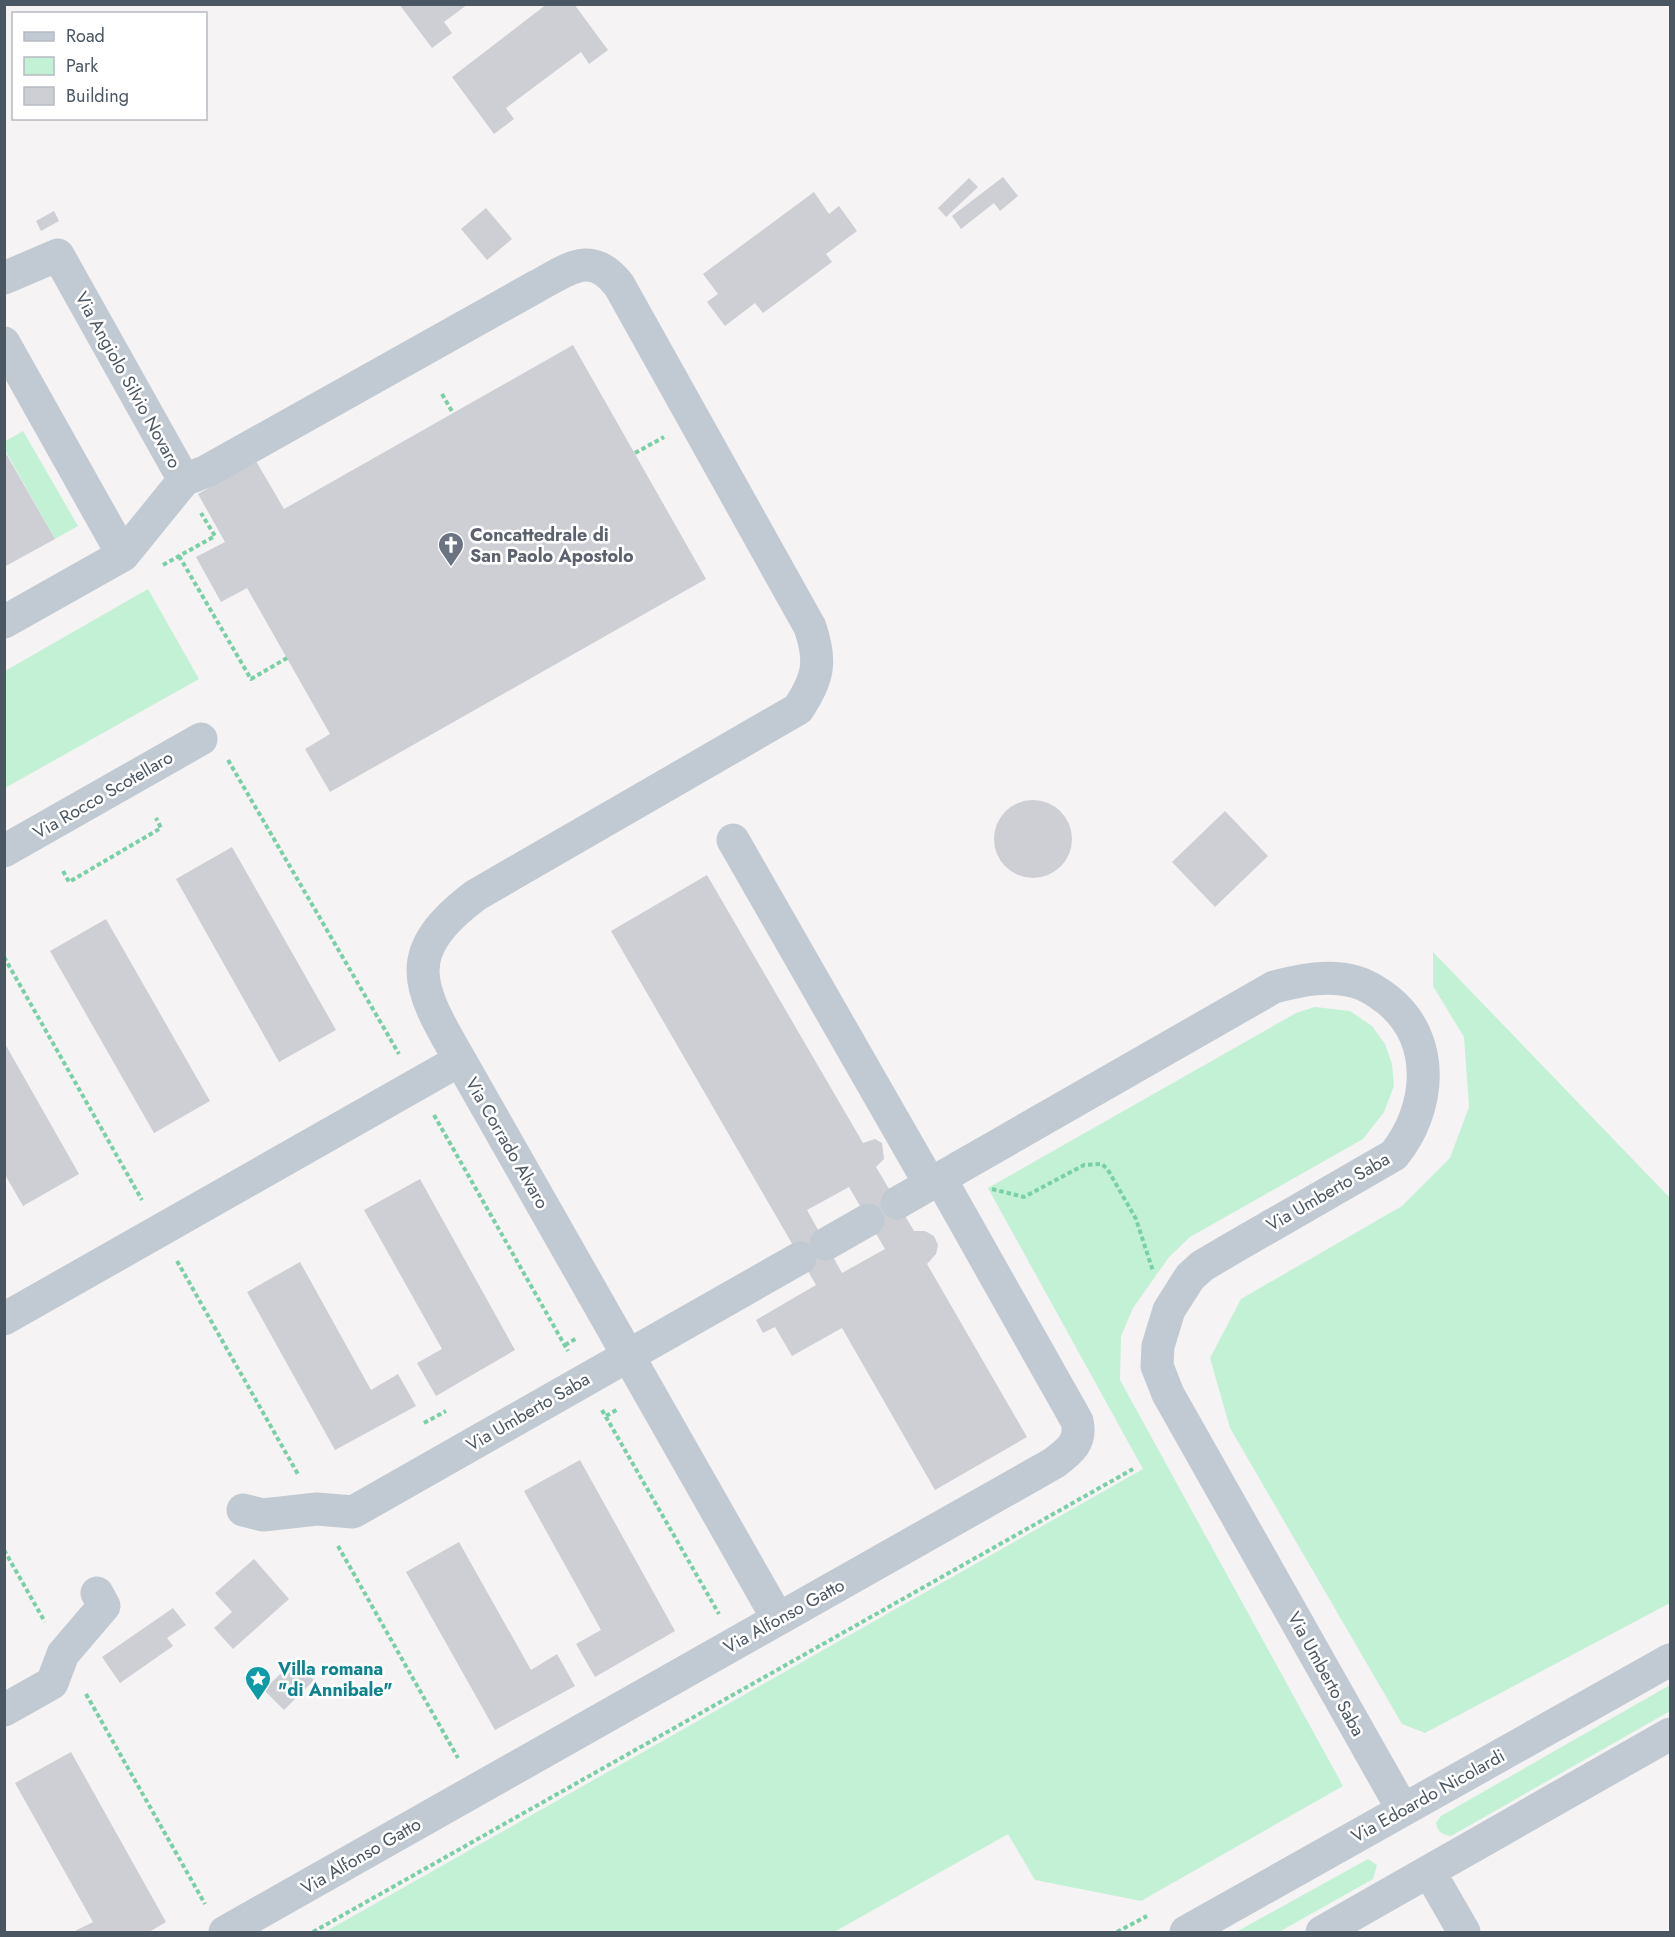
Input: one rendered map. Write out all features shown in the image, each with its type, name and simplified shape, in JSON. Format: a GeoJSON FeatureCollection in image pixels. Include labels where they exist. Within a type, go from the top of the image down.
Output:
{"type":"FeatureCollection","features":[{"type":"Feature","properties":{"kind":"street","name":"Via Angiolo Silvio Novaro"},"geometry":{"type":"LineString","coordinates":[[4,278],[58,255],[184,480],[123,555]]}},
{"type":"Feature","properties":{"kind":"street"},"geometry":{"type":"LineString","coordinates":[[184,480],[224,462],[576,265],[589,263],[611,275],[619,285],[810,627],[817,646],[817,666],[813,687],[798,709],[476,896],[451,914],[430,939],[423,965],[425,992],[430,1008],[459,1060]]}},
{"type":"Feature","properties":{"kind":"street"},"geometry":{"type":"LineString","coordinates":[[4,343],[123,555],[4,622]]}},
{"type":"Feature","properties":{"kind":"street","name":"Via Rocco Scotellaro"},"geometry":{"type":"LineString","coordinates":[[4,851],[201,739]]}},
{"type":"Feature","properties":{"kind":"street","name":"Via Alfonso Gatto"},"geometry":{"type":"LineString","coordinates":[[216,1920],[778,1619],[1054,1463],[1077,1442],[1079,1432],[1077,1420],[733,840]]}},
{"type":"Feature","properties":{"kind":"street","name":"Via Umberto Saba"},"geometry":{"type":"LineString","coordinates":[[897,1203],[1274,987],[1302,980],[1328,978],[1357,982],[1380,994],[1401,1011],[1416,1034],[1423,1061],[1424,1088],[1417,1119],[1408,1138],[1394,1155],[1210,1261],[1190,1277],[1169,1310],[1158,1346],[1156,1366],[1168,1394],[1403,1810]]}},
{"type":"Feature","properties":{"kind":"street","name":"Via Corrado Alvaro"},"geometry":{"type":"LineString","coordinates":[[4,1319],[459,1060],[778,1619]]}},
{"type":"Feature","properties":{"kind":"street","name":"Via Umberto Saba"},"geometry":{"type":"LineString","coordinates":[[243,1510],[263,1515],[317,1509],[353,1512],[868,1220]]}},
{"type":"Feature","properties":{"kind":"street"},"geometry":{"type":"LineString","coordinates":[[4,1710],[52,1683],[63,1654],[104,1606],[97,1593]]}},
{"type":"Feature","properties":{"kind":"street","name":"Via Edoardo Nicolardi"},"geometry":{"type":"LineString","coordinates":[[1186,1932],[1671,1660]]}},
{"type":"Feature","properties":{"kind":"street"},"geometry":{"type":"LineString","coordinates":[[1322,1932],[1671,1734]]}},
{"type":"Feature","properties":{"kind":"street"},"geometry":{"type":"LineString","coordinates":[[1429,1871],[1464,1932]]}},
{"type":"Feature","properties":{"kind":"path"},"geometry":{"type":"LineString","coordinates":[[442,394],[453,413]]}},
{"type":"Feature","properties":{"kind":"path"},"geometry":{"type":"LineString","coordinates":[[635,453],[673,432]]}},
{"type":"Feature","properties":{"kind":"path"},"geometry":{"type":"LineString","coordinates":[[179,556],[251,679],[287,658]]}},
{"type":"Feature","properties":{"kind":"path"},"geometry":{"type":"LineString","coordinates":[[235,774],[404,1063]]}},
{"type":"Feature","properties":{"kind":"path"},"geometry":{"type":"LineString","coordinates":[[63,871],[69,882],[161,828],[156,818]]}},
{"type":"Feature","properties":{"kind":"path"},"geometry":{"type":"LineString","coordinates":[[4,957],[147,1208]]}},
{"type":"Feature","properties":{"kind":"path"},"geometry":{"type":"LineString","coordinates":[[440,1126],[565,1345]]}},
{"type":"Feature","properties":{"kind":"path"},"geometry":{"type":"LineString","coordinates":[[988,1188],[1024,1197],[1084,1165],[1102,1164],[1108,1170],[1136,1219],[1154,1275]]}},
{"type":"Feature","properties":{"kind":"path"},"geometry":{"type":"LineString","coordinates":[[183,1273],[300,1479]]}},
{"type":"Feature","properties":{"kind":"path"},"geometry":{"type":"LineString","coordinates":[[424,1423],[446,1411]]}},
{"type":"Feature","properties":{"kind":"path"},"geometry":{"type":"LineString","coordinates":[[606,1416],[722,1618]]}},
{"type":"Feature","properties":{"kind":"path"},"geometry":{"type":"LineString","coordinates":[[313,1932],[1133,1469]]}},
{"type":"Feature","properties":{"kind":"path"},"geometry":{"type":"LineString","coordinates":[[4,1550],[46,1624]]}},
{"type":"Feature","properties":{"kind":"path"},"geometry":{"type":"LineString","coordinates":[[348,1562],[462,1764]]}},
{"type":"Feature","properties":{"kind":"path"},"geometry":{"type":"LineString","coordinates":[[93,1706],[216,1920]]}},
{"type":"Feature","properties":{"kind":"path"},"geometry":{"type":"LineString","coordinates":[[1117,1932],[1147,1916]]}},
{"type":"Feature","properties":{"kind":"green space"},"geometry":{"type":"Polygon","coordinates":[[[23,431],[78,526],[55,539],[5,450],[4,442],[23,431]]]}},
{"type":"Feature","properties":{"kind":"green space"},"geometry":{"type":"Polygon","coordinates":[[[148,589],[199,679],[5,788],[5,671],[148,589]]]}},
{"type":"Feature","properties":{"kind":"green space"},"geometry":{"type":"Polygon","coordinates":[[[1433,952],[1670,1198],[1670,1603],[1425,1733],[1402,1724],[1230,1428],[1210,1358],[1241,1299],[1402,1206],[1450,1158],[1469,1107],[1464,1037],[1433,986],[1433,952]]]}},
{"type":"Feature","properties":{"kind":"green space"},"geometry":{"type":"Polygon","coordinates":[[[1315,1007],[1350,1011],[1372,1026],[1385,1044],[1392,1064],[1394,1086],[1384,1112],[1363,1139],[1190,1237],[1169,1257],[1133,1308],[1121,1336],[1120,1380],[1343,1786],[1141,1901],[1035,1880],[1008,1834],[834,1932],[325,1932],[1143,1469],[988,1188],[1296,1013],[1315,1007]]]}},
{"type":"Feature","properties":{"kind":"green space"},"geometry":{"type":"Polygon","coordinates":[[[1670,1685],[1670,1711],[1451,1836],[1439,1831],[1436,1823],[1441,1816],[1670,1685]]]}},
{"type":"Feature","properties":{"kind":"green space"},"geometry":{"type":"Polygon","coordinates":[[[1368,1859],[1377,1865],[1373,1879],[1279,1932],[1236,1932],[1368,1859]]]}},
{"type":"Feature","properties":{"kind":"building"},"geometry":{"type":"Polygon","coordinates":[[[399,4],[468,4],[444,22],[452,33],[432,48],[399,4]]]}},
{"type":"Feature","properties":{"kind":"building"},"geometry":{"type":"Polygon","coordinates":[[[547,4],[574,4],[608,50],[589,64],[581,52],[506,108],[514,119],[494,134],[452,77],[547,4]]]}},
{"type":"Feature","properties":{"kind":"building"},"geometry":{"type":"Polygon","coordinates":[[[1003,177],[1018,196],[1000,211],[994,203],[961,229],[952,216],[1003,177]]]}},
{"type":"Feature","properties":{"kind":"building"},"geometry":{"type":"Polygon","coordinates":[[[969,178],[978,187],[946,217],[938,208],[969,178]]]}},
{"type":"Feature","properties":{"kind":"building"},"geometry":{"type":"Polygon","coordinates":[[[814,192],[829,214],[839,206],[857,231],[826,254],[832,262],[763,313],[755,303],[725,326],[707,302],[718,294],[703,274],[814,192]]]}},
{"type":"Feature","properties":{"kind":"building"},"geometry":{"type":"Polygon","coordinates":[[[486,208],[512,239],[487,260],[461,229],[486,208]]]}},
{"type":"Feature","properties":{"kind":"building"},"geometry":{"type":"Polygon","coordinates":[[[54,211],[59,221],[41,231],[36,221],[54,211]]]}},
{"type":"Feature","properties":{"kind":"building","name":"Concattedrale di San Paolo Apostolo"},"geometry":{"type":"Polygon","coordinates":[[[573,345],[706,579],[330,792],[305,749],[330,734],[247,588],[221,602],[196,557],[225,542],[198,494],[256,461],[284,509],[573,345]]]}},
{"type":"Feature","properties":{"kind":"building"},"geometry":{"type":"Polygon","coordinates":[[[4,450],[55,539],[4,567],[4,450]]]}},
{"type":"Feature","properties":{"kind":"building"},"geometry":{"type":"Polygon","coordinates":[[[1033,800],[1048,803],[1061,811],[1069,824],[1072,839],[1069,854],[1061,867],[1048,875],[1033,878],[1018,875],[1005,867],[997,854],[994,839],[997,824],[1005,811],[1018,803],[1033,800]]]}},
{"type":"Feature","properties":{"kind":"building"},"geometry":{"type":"Polygon","coordinates":[[[1225,811],[1268,856],[1215,907],[1172,862],[1225,811]]]}},
{"type":"Feature","properties":{"kind":"building"},"geometry":{"type":"Polygon","coordinates":[[[232,847],[336,1030],[279,1062],[176,879],[232,847]]]}},
{"type":"Feature","properties":{"kind":"building"},"geometry":{"type":"Polygon","coordinates":[[[707,875],[863,1143],[875,1139],[882,1143],[884,1159],[876,1167],[914,1231],[925,1231],[934,1236],[938,1245],[936,1254],[927,1264],[1027,1437],[935,1490],[842,1328],[792,1356],[775,1327],[763,1333],[756,1320],[816,1285],[611,931],[707,875]],[[849,1187],[807,1210],[842,1273],[885,1249],[849,1187]]]}},
{"type":"Feature","properties":{"kind":"building"},"geometry":{"type":"Polygon","coordinates":[[[106,919],[210,1101],[154,1133],[50,951],[106,919]]]}},
{"type":"Feature","properties":{"kind":"building"},"geometry":{"type":"Polygon","coordinates":[[[4,1042],[79,1174],[23,1206],[4,1173],[4,1042]]]}},
{"type":"Feature","properties":{"kind":"building"},"geometry":{"type":"Polygon","coordinates":[[[420,1179],[515,1350],[436,1396],[417,1363],[442,1349],[364,1210],[420,1179]]]}},
{"type":"Feature","properties":{"kind":"building"},"geometry":{"type":"Polygon","coordinates":[[[300,1262],[371,1390],[398,1374],[416,1406],[335,1450],[247,1292],[300,1262]]]}},
{"type":"Feature","properties":{"kind":"building"},"geometry":{"type":"Polygon","coordinates":[[[580,1460],[675,1631],[595,1677],[576,1644],[601,1630],[524,1491],[580,1460]]]}},
{"type":"Feature","properties":{"kind":"building"},"geometry":{"type":"Polygon","coordinates":[[[459,1542],[531,1670],[557,1654],[575,1686],[495,1730],[406,1572],[459,1542]]]}},
{"type":"Feature","properties":{"kind":"building"},"geometry":{"type":"Polygon","coordinates":[[[254,1559],[289,1599],[233,1649],[214,1628],[232,1612],[215,1593],[254,1559]]]}},
{"type":"Feature","properties":{"kind":"building"},"geometry":{"type":"Polygon","coordinates":[[[173,1608],[186,1625],[167,1638],[173,1646],[120,1683],[102,1657],[173,1608]]]}},
{"type":"Feature","properties":{"kind":"building"},"geometry":{"type":"Polygon","coordinates":[[[294,1660],[314,1680],[284,1710],[264,1690],[294,1660]]]}},
{"type":"Feature","properties":{"kind":"building"},"geometry":{"type":"Polygon","coordinates":[[[71,1752],[166,1922],[149,1932],[73,1932],[93,1922],[15,1783],[71,1752]]]}},
{"type":"Feature","properties":{"kind":"place","name":"Concattedrale di San Paolo Apostolo"},"geometry":{"type":"Point","coordinates":[451,568]}},
{"type":"Feature","properties":{"kind":"place","name":"Villa romana \"di Annibale\""},"geometry":{"type":"Point","coordinates":[258,1702]}}]}
